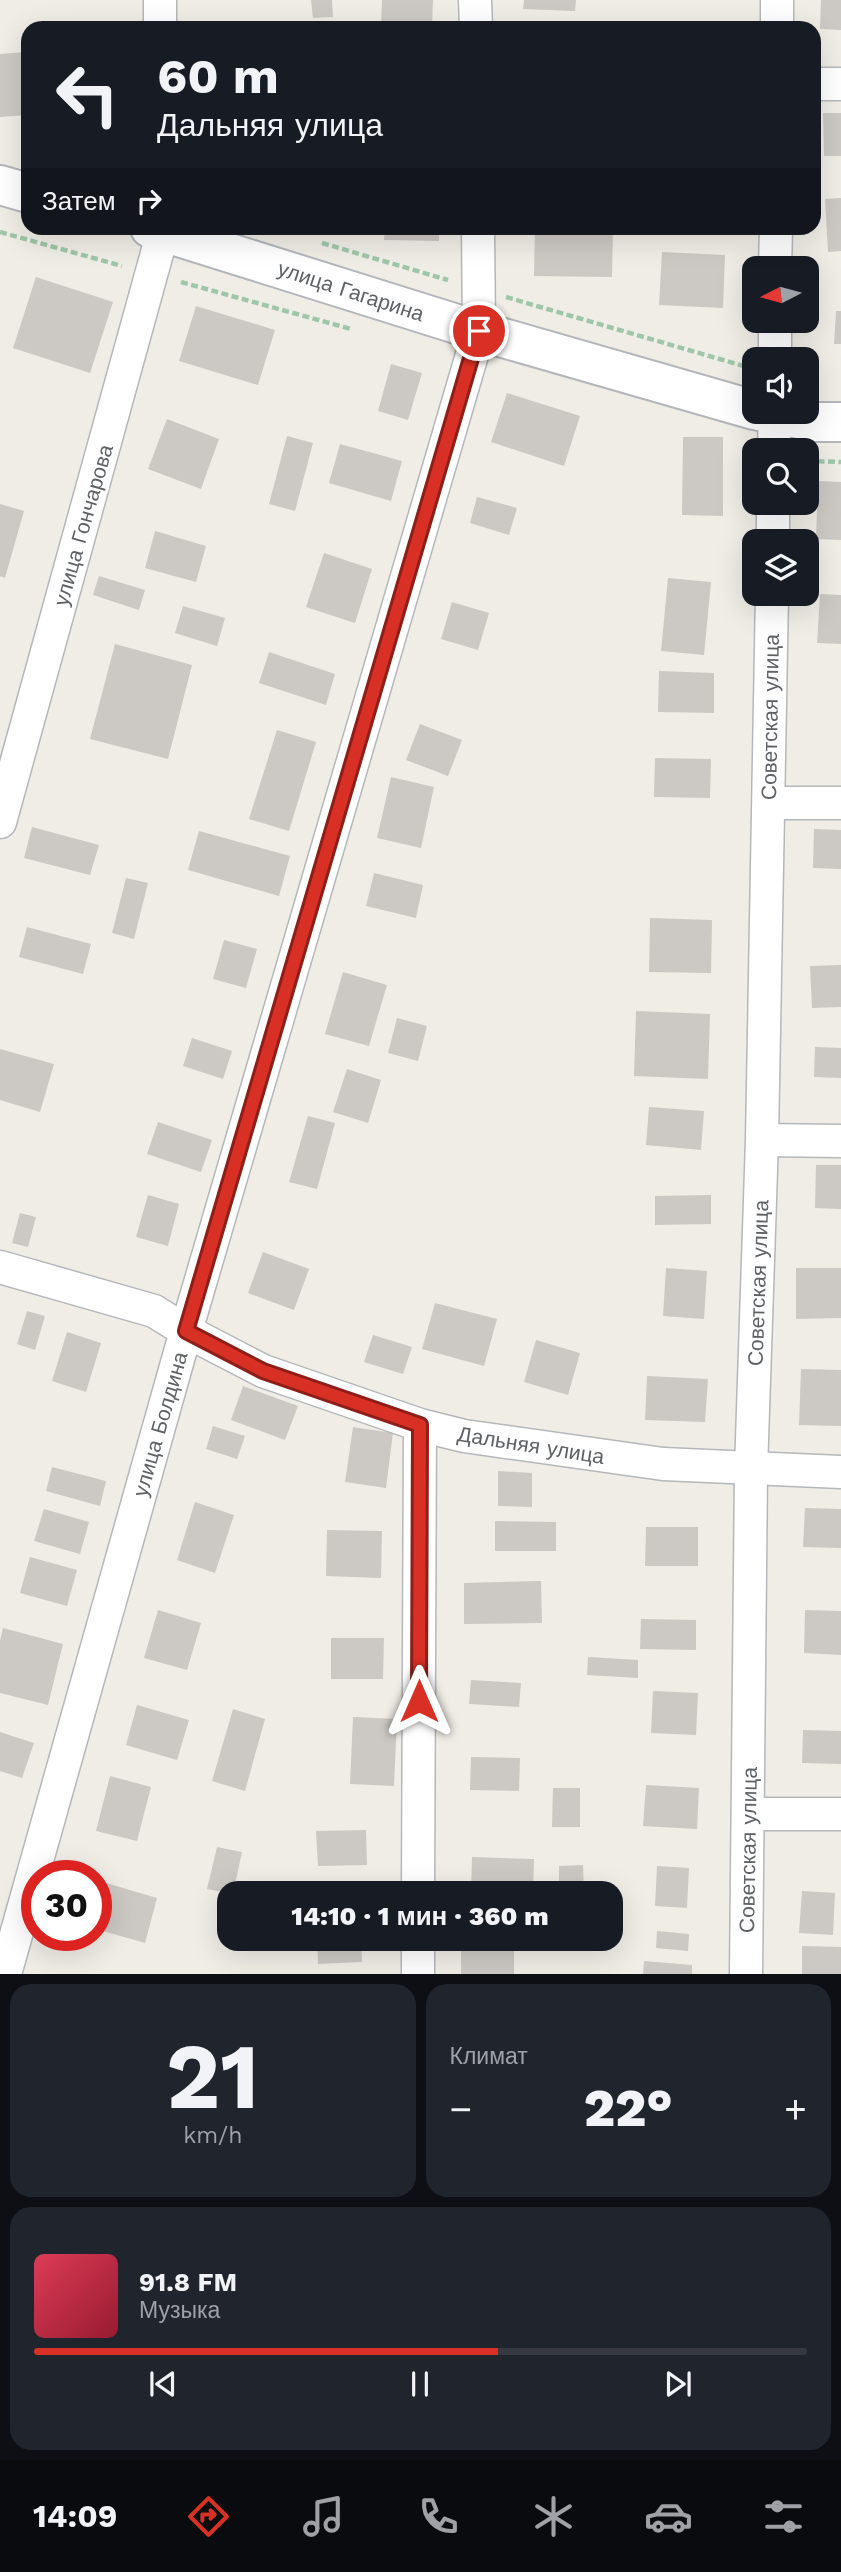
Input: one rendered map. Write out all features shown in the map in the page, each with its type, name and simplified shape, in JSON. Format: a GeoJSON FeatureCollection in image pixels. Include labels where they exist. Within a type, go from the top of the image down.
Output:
{"type":"FeatureCollection","features":[{"type":"Feature","properties":{"kind":"main road"},"geometry":{"type":"LineString","coordinates":[[0,185],[21,191]]}},
{"type":"Feature","properties":{"kind":"main road","name":"улица Гагарина"},"geometry":{"type":"LineString","coordinates":[[179,235],[742,412]]}},
{"type":"Feature","properties":{"kind":"main road","name":"улица Гагарина"},"geometry":{"type":"LineString","coordinates":[[819,422],[841,422]]}},
{"type":"Feature","properties":{"kind":"street"},"geometry":{"type":"LineString","coordinates":[[160,0],[160,21]]}},
{"type":"Feature","properties":{"kind":"street"},"geometry":{"type":"LineString","coordinates":[[475,0],[475,21]]}},
{"type":"Feature","properties":{"kind":"street"},"geometry":{"type":"LineString","coordinates":[[777,0],[777,21]]}},
{"type":"Feature","properties":{"kind":"street"},"geometry":{"type":"LineString","coordinates":[[821,84],[841,84]]}},
{"type":"Feature","properties":{"kind":"street","name":"улица Гончарова"},"geometry":{"type":"LineString","coordinates":[[0,822],[158,235]]}},
{"type":"Feature","properties":{"kind":"street","name":"улица Болдина"},"geometry":{"type":"LineString","coordinates":[[5,1973],[186,1331],[479,331],[478,235]]}},
{"type":"Feature","properties":{"kind":"street"},"geometry":{"type":"LineString","coordinates":[[775,256],[776,235]]}},
{"type":"Feature","properties":{"kind":"street","name":"Советская улица"},"geometry":{"type":"LineString","coordinates":[[746,1973],[751,1470],[762,1140],[772,606]]}},
{"type":"Feature","properties":{"kind":"street"},"geometry":{"type":"LineString","coordinates":[[769,803],[841,803]]}},
{"type":"Feature","properties":{"kind":"street"},"geometry":{"type":"LineString","coordinates":[[762,1140],[841,1140]]}},
{"type":"Feature","properties":{"kind":"street","name":"Дальняя улица"},"geometry":{"type":"LineString","coordinates":[[0,1267],[154,1311],[263,1371],[420,1425],[464,1436],[663,1464],[841,1472]]}},
{"type":"Feature","properties":{"kind":"street"},"geometry":{"type":"LineString","coordinates":[[418,1881],[420,1425]]}},
{"type":"Feature","properties":{"kind":"street"},"geometry":{"type":"LineString","coordinates":[[749,1814],[841,1814]]}},
{"type":"Feature","properties":{"kind":"street"},"geometry":{"type":"LineString","coordinates":[[418,1951],[418,1973]]}},
{"type":"Feature","properties":{"kind":"path"},"geometry":{"type":"LineString","coordinates":[[819,461],[841,462]]}},
{"type":"Feature","properties":{"kind":"building"},"geometry":{"type":"Polygon","coordinates":[[[311,0],[332,0],[333,17],[313,18],[311,0]]]}},
{"type":"Feature","properties":{"kind":"building"},"geometry":{"type":"Polygon","coordinates":[[[382,0],[433,0],[432,21],[381,21],[382,0]]]}},
{"type":"Feature","properties":{"kind":"building"},"geometry":{"type":"Polygon","coordinates":[[[524,0],[576,0],[575,11],[523,9],[524,0]]]}},
{"type":"Feature","properties":{"kind":"building"},"geometry":{"type":"Polygon","coordinates":[[[821,0],[841,0],[841,30],[821,29],[821,0]]]}},
{"type":"Feature","properties":{"kind":"building"},"geometry":{"type":"Polygon","coordinates":[[[21,52],[21,116],[0,117],[0,54],[21,52]]]}},
{"type":"Feature","properties":{"kind":"building"},"geometry":{"type":"Polygon","coordinates":[[[823,113],[841,113],[841,156],[824,156],[823,113]]]}},
{"type":"Feature","properties":{"kind":"building"},"geometry":{"type":"Polygon","coordinates":[[[841,198],[841,251],[828,252],[825,199],[841,198]]]}},
{"type":"Feature","properties":{"kind":"building"},"geometry":{"type":"Polygon","coordinates":[[[384,235],[439,235],[439,241],[384,240],[384,235]]]}},
{"type":"Feature","properties":{"kind":"building"},"geometry":{"type":"Polygon","coordinates":[[[535,235],[613,235],[612,277],[534,276],[535,235]]]}},
{"type":"Feature","properties":{"kind":"building"},"geometry":{"type":"Polygon","coordinates":[[[662,252],[725,255],[723,308],[659,305],[662,252]]]}},
{"type":"Feature","properties":{"kind":"building"},"geometry":{"type":"Polygon","coordinates":[[[36,277],[113,302],[90,373],[13,348],[36,277]]]}},
{"type":"Feature","properties":{"kind":"building"},"geometry":{"type":"Polygon","coordinates":[[[196,306],[275,330],[258,385],[179,361],[196,306]]]}},
{"type":"Feature","properties":{"kind":"building"},"geometry":{"type":"Polygon","coordinates":[[[836,311],[841,311],[841,344],[834,344],[836,311]]]}},
{"type":"Feature","properties":{"kind":"building"},"geometry":{"type":"Polygon","coordinates":[[[391,364],[422,373],[408,420],[378,411],[391,364]]]}},
{"type":"Feature","properties":{"kind":"building"},"geometry":{"type":"Polygon","coordinates":[[[507,393],[580,416],[564,466],[491,442],[507,393]]]}},
{"type":"Feature","properties":{"kind":"building"},"geometry":{"type":"Polygon","coordinates":[[[167,419],[219,439],[201,489],[148,469],[167,419]]]}},
{"type":"Feature","properties":{"kind":"building"},"geometry":{"type":"Polygon","coordinates":[[[287,436],[313,443],[295,511],[269,504],[287,436]]]}},
{"type":"Feature","properties":{"kind":"building"},"geometry":{"type":"Polygon","coordinates":[[[683,437],[723,437],[723,516],[682,515],[683,437]]]}},
{"type":"Feature","properties":{"kind":"building"},"geometry":{"type":"Polygon","coordinates":[[[340,444],[402,461],[391,501],[329,483],[340,444]]]}},
{"type":"Feature","properties":{"kind":"building"},"geometry":{"type":"Polygon","coordinates":[[[819,481],[841,482],[841,540],[819,539],[819,529],[816,529],[819,481]]]}},
{"type":"Feature","properties":{"kind":"building"},"geometry":{"type":"Polygon","coordinates":[[[477,497],[517,508],[509,535],[470,523],[477,497]]]}},
{"type":"Feature","properties":{"kind":"building"},"geometry":{"type":"Polygon","coordinates":[[[0,504],[24,511],[5,578],[0,576],[0,504]]]}},
{"type":"Feature","properties":{"kind":"building"},"geometry":{"type":"Polygon","coordinates":[[[155,531],[206,546],[196,582],[145,568],[155,531]]]}},
{"type":"Feature","properties":{"kind":"building"},"geometry":{"type":"Polygon","coordinates":[[[324,553],[372,569],[355,623],[306,607],[324,553]]]}},
{"type":"Feature","properties":{"kind":"building"},"geometry":{"type":"Polygon","coordinates":[[[99,576],[145,590],[139,610],[93,595],[99,576]]]}},
{"type":"Feature","properties":{"kind":"building"},"geometry":{"type":"Polygon","coordinates":[[[668,578],[711,582],[704,655],[661,651],[668,578]]]}},
{"type":"Feature","properties":{"kind":"building"},"geometry":{"type":"Polygon","coordinates":[[[820,594],[841,595],[841,644],[817,643],[820,594]]]}},
{"type":"Feature","properties":{"kind":"building"},"geometry":{"type":"Polygon","coordinates":[[[452,602],[489,613],[478,650],[441,639],[452,602]]]}},
{"type":"Feature","properties":{"kind":"building"},"geometry":{"type":"Polygon","coordinates":[[[183,606],[225,618],[217,646],[175,633],[183,606]]]}},
{"type":"Feature","properties":{"kind":"building"},"geometry":{"type":"Polygon","coordinates":[[[115,644],[192,665],[168,759],[90,739],[115,644]]]}},
{"type":"Feature","properties":{"kind":"building"},"geometry":{"type":"Polygon","coordinates":[[[269,652],[335,674],[326,705],[259,683],[269,652]]]}},
{"type":"Feature","properties":{"kind":"building"},"geometry":{"type":"Polygon","coordinates":[[[659,671],[714,673],[714,713],[658,712],[659,671]]]}},
{"type":"Feature","properties":{"kind":"building"},"geometry":{"type":"Polygon","coordinates":[[[420,724],[462,740],[448,776],[406,760],[420,724]]]}},
{"type":"Feature","properties":{"kind":"building"},"geometry":{"type":"Polygon","coordinates":[[[277,730],[316,742],[289,831],[249,819],[277,730]]]}},
{"type":"Feature","properties":{"kind":"building"},"geometry":{"type":"Polygon","coordinates":[[[655,758],[711,759],[710,798],[654,797],[655,758]]]}},
{"type":"Feature","properties":{"kind":"building"},"geometry":{"type":"Polygon","coordinates":[[[391,777],[434,787],[421,848],[377,838],[391,777]]]}},
{"type":"Feature","properties":{"kind":"building"},"geometry":{"type":"Polygon","coordinates":[[[32,827],[99,845],[90,875],[24,858],[32,827]]]}},
{"type":"Feature","properties":{"kind":"building"},"geometry":{"type":"Polygon","coordinates":[[[814,829],[841,830],[841,869],[813,868],[814,829]]]}},
{"type":"Feature","properties":{"kind":"building"},"geometry":{"type":"Polygon","coordinates":[[[199,831],[290,856],[279,896],[188,870],[199,831]]]}},
{"type":"Feature","properties":{"kind":"building"},"geometry":{"type":"Polygon","coordinates":[[[374,873],[423,885],[416,918],[366,906],[374,873]]]}},
{"type":"Feature","properties":{"kind":"building"},"geometry":{"type":"Polygon","coordinates":[[[126,878],[148,883],[134,939],[112,933],[126,878]]]}},
{"type":"Feature","properties":{"kind":"building"},"geometry":{"type":"Polygon","coordinates":[[[650,918],[712,920],[711,973],[649,972],[650,918]]]}},
{"type":"Feature","properties":{"kind":"building"},"geometry":{"type":"Polygon","coordinates":[[[27,927],[91,944],[83,974],[19,957],[27,927]]]}},
{"type":"Feature","properties":{"kind":"building"},"geometry":{"type":"Polygon","coordinates":[[[224,940],[257,949],[246,988],[213,979],[224,940]]]}},
{"type":"Feature","properties":{"kind":"building"},"geometry":{"type":"Polygon","coordinates":[[[841,965],[841,1007],[812,1008],[810,966],[841,965]]]}},
{"type":"Feature","properties":{"kind":"building"},"geometry":{"type":"Polygon","coordinates":[[[343,972],[387,985],[369,1046],[325,1034],[343,972]]]}},
{"type":"Feature","properties":{"kind":"building"},"geometry":{"type":"Polygon","coordinates":[[[636,1011],[710,1014],[708,1079],[634,1076],[636,1011]]]}},
{"type":"Feature","properties":{"kind":"building"},"geometry":{"type":"Polygon","coordinates":[[[397,1018],[427,1026],[418,1061],[388,1053],[397,1018]]]}},
{"type":"Feature","properties":{"kind":"building"},"geometry":{"type":"Polygon","coordinates":[[[192,1038],[232,1051],[223,1079],[183,1066],[192,1038]]]}},
{"type":"Feature","properties":{"kind":"building"},"geometry":{"type":"Polygon","coordinates":[[[815,1047],[841,1048],[841,1078],[814,1077],[815,1047]]]}},
{"type":"Feature","properties":{"kind":"building"},"geometry":{"type":"Polygon","coordinates":[[[0,1049],[54,1064],[40,1112],[0,1100],[0,1049]]]}},
{"type":"Feature","properties":{"kind":"building"},"geometry":{"type":"Polygon","coordinates":[[[347,1069],[381,1080],[368,1123],[333,1112],[347,1069]]]}},
{"type":"Feature","properties":{"kind":"building"},"geometry":{"type":"Polygon","coordinates":[[[649,1107],[704,1111],[701,1150],[646,1145],[649,1107]]]}},
{"type":"Feature","properties":{"kind":"building"},"geometry":{"type":"Polygon","coordinates":[[[308,1116],[335,1123],[317,1189],[289,1182],[308,1116]]]}},
{"type":"Feature","properties":{"kind":"building"},"geometry":{"type":"Polygon","coordinates":[[[158,1122],[212,1140],[201,1172],[147,1154],[158,1122]]]}},
{"type":"Feature","properties":{"kind":"building"},"geometry":{"type":"Polygon","coordinates":[[[816,1165],[841,1165],[841,1209],[815,1208],[816,1165]]]}},
{"type":"Feature","properties":{"kind":"building"},"geometry":{"type":"Polygon","coordinates":[[[148,1195],[179,1204],[168,1246],[136,1237],[148,1195]]]}},
{"type":"Feature","properties":{"kind":"building"},"geometry":{"type":"Polygon","coordinates":[[[711,1195],[711,1224],[655,1225],[655,1196],[711,1195]]]}},
{"type":"Feature","properties":{"kind":"building"},"geometry":{"type":"Polygon","coordinates":[[[20,1213],[36,1217],[28,1247],[12,1243],[20,1213]]]}},
{"type":"Feature","properties":{"kind":"building"},"geometry":{"type":"Polygon","coordinates":[[[263,1252],[309,1269],[294,1310],[248,1293],[263,1252]]]}},
{"type":"Feature","properties":{"kind":"building"},"geometry":{"type":"Polygon","coordinates":[[[666,1268],[707,1271],[704,1319],[663,1316],[666,1268]]]}},
{"type":"Feature","properties":{"kind":"building"},"geometry":{"type":"Polygon","coordinates":[[[796,1268],[841,1268],[841,1318],[796,1319],[796,1268]]]}},
{"type":"Feature","properties":{"kind":"building"},"geometry":{"type":"Polygon","coordinates":[[[435,1303],[497,1319],[484,1366],[422,1349],[435,1303]]]}},
{"type":"Feature","properties":{"kind":"building"},"geometry":{"type":"Polygon","coordinates":[[[27,1311],[45,1316],[35,1350],[17,1344],[27,1311]]]}},
{"type":"Feature","properties":{"kind":"building"},"geometry":{"type":"Polygon","coordinates":[[[67,1332],[101,1343],[86,1392],[52,1381],[67,1332]]]}},
{"type":"Feature","properties":{"kind":"building"},"geometry":{"type":"Polygon","coordinates":[[[373,1335],[412,1347],[403,1374],[364,1362],[373,1335]]]}},
{"type":"Feature","properties":{"kind":"building"},"geometry":{"type":"Polygon","coordinates":[[[536,1340],[580,1353],[568,1395],[524,1382],[536,1340]]]}},
{"type":"Feature","properties":{"kind":"building"},"geometry":{"type":"Polygon","coordinates":[[[801,1369],[841,1370],[841,1426],[799,1425],[801,1369]]]}},
{"type":"Feature","properties":{"kind":"building"},"geometry":{"type":"Polygon","coordinates":[[[647,1376],[708,1379],[705,1422],[645,1420],[647,1376]]]}},
{"type":"Feature","properties":{"kind":"building"},"geometry":{"type":"Polygon","coordinates":[[[243,1386],[298,1406],[285,1440],[231,1420],[243,1386]]]}},
{"type":"Feature","properties":{"kind":"building"},"geometry":{"type":"Polygon","coordinates":[[[213,1426],[245,1436],[237,1459],[206,1449],[213,1426]]]}},
{"type":"Feature","properties":{"kind":"building"},"geometry":{"type":"Polygon","coordinates":[[[353,1427],[393,1433],[386,1488],[345,1482],[353,1427]]]}},
{"type":"Feature","properties":{"kind":"building"},"geometry":{"type":"Polygon","coordinates":[[[52,1467],[106,1481],[100,1506],[46,1491],[52,1467]]]}},
{"type":"Feature","properties":{"kind":"building"},"geometry":{"type":"Polygon","coordinates":[[[498,1471],[532,1473],[532,1507],[498,1506],[498,1471]]]}},
{"type":"Feature","properties":{"kind":"building"},"geometry":{"type":"Polygon","coordinates":[[[195,1502],[234,1515],[215,1573],[177,1560],[195,1502]]]}},
{"type":"Feature","properties":{"kind":"building"},"geometry":{"type":"Polygon","coordinates":[[[805,1508],[841,1509],[841,1548],[803,1547],[805,1508]]]}},
{"type":"Feature","properties":{"kind":"building"},"geometry":{"type":"Polygon","coordinates":[[[44,1509],[89,1522],[80,1554],[34,1541],[44,1509]]]}},
{"type":"Feature","properties":{"kind":"building"},"geometry":{"type":"Polygon","coordinates":[[[495,1521],[556,1522],[556,1551],[495,1551],[495,1521]]]}},
{"type":"Feature","properties":{"kind":"building"},"geometry":{"type":"Polygon","coordinates":[[[646,1527],[698,1527],[698,1566],[645,1566],[646,1527]]]}},
{"type":"Feature","properties":{"kind":"building"},"geometry":{"type":"Polygon","coordinates":[[[327,1530],[382,1531],[381,1578],[326,1576],[327,1530]]]}},
{"type":"Feature","properties":{"kind":"building"},"geometry":{"type":"Polygon","coordinates":[[[30,1557],[77,1570],[67,1606],[20,1593],[30,1557]]]}},
{"type":"Feature","properties":{"kind":"building"},"geometry":{"type":"Polygon","coordinates":[[[541,1581],[542,1623],[464,1624],[464,1583],[541,1581]]]}},
{"type":"Feature","properties":{"kind":"building"},"geometry":{"type":"Polygon","coordinates":[[[158,1610],[201,1623],[187,1670],[144,1658],[158,1610]]]}},
{"type":"Feature","properties":{"kind":"building"},"geometry":{"type":"Polygon","coordinates":[[[805,1610],[841,1611],[841,1655],[804,1653],[805,1610]]]}},
{"type":"Feature","properties":{"kind":"building"},"geometry":{"type":"Polygon","coordinates":[[[641,1619],[696,1620],[696,1650],[640,1649],[641,1619]]]}},
{"type":"Feature","properties":{"kind":"building"},"geometry":{"type":"Polygon","coordinates":[[[3,1628],[63,1644],[48,1705],[0,1693],[0,1641],[3,1628]]]}},
{"type":"Feature","properties":{"kind":"building"},"geometry":{"type":"Polygon","coordinates":[[[331,1638],[384,1638],[383,1679],[331,1679],[331,1638]]]}},
{"type":"Feature","properties":{"kind":"building"},"geometry":{"type":"Polygon","coordinates":[[[588,1657],[638,1660],[638,1678],[587,1675],[588,1657]]]}},
{"type":"Feature","properties":{"kind":"building"},"geometry":{"type":"Polygon","coordinates":[[[471,1680],[521,1683],[519,1707],[469,1704],[471,1680]]]}},
{"type":"Feature","properties":{"kind":"building"},"geometry":{"type":"Polygon","coordinates":[[[653,1691],[698,1693],[696,1735],[651,1733],[653,1691]]]}},
{"type":"Feature","properties":{"kind":"building"},"geometry":{"type":"Polygon","coordinates":[[[137,1705],[189,1720],[177,1760],[126,1745],[137,1705]]]}},
{"type":"Feature","properties":{"kind":"building"},"geometry":{"type":"Polygon","coordinates":[[[233,1709],[265,1719],[245,1791],[212,1781],[233,1709]]]}},
{"type":"Feature","properties":{"kind":"building"},"geometry":{"type":"Polygon","coordinates":[[[353,1717],[397,1719],[394,1786],[350,1784],[353,1717]]]}},
{"type":"Feature","properties":{"kind":"building"},"geometry":{"type":"Polygon","coordinates":[[[803,1730],[841,1731],[841,1764],[802,1763],[803,1730]]]}},
{"type":"Feature","properties":{"kind":"building"},"geometry":{"type":"Polygon","coordinates":[[[0,1732],[34,1743],[22,1778],[0,1771],[0,1732]]]}},
{"type":"Feature","properties":{"kind":"building"},"geometry":{"type":"Polygon","coordinates":[[[471,1757],[520,1758],[519,1791],[470,1790],[471,1757]]]}},
{"type":"Feature","properties":{"kind":"building"},"geometry":{"type":"Polygon","coordinates":[[[110,1776],[151,1787],[137,1841],[96,1831],[110,1776]]]}},
{"type":"Feature","properties":{"kind":"building"},"geometry":{"type":"Polygon","coordinates":[[[646,1785],[699,1788],[697,1829],[643,1826],[646,1785]]]}},
{"type":"Feature","properties":{"kind":"building"},"geometry":{"type":"Polygon","coordinates":[[[553,1788],[580,1788],[580,1827],[552,1827],[553,1788]]]}},
{"type":"Feature","properties":{"kind":"building"},"geometry":{"type":"Polygon","coordinates":[[[366,1830],[367,1865],[318,1866],[316,1831],[366,1830]]]}},
{"type":"Feature","properties":{"kind":"building"},"geometry":{"type":"Polygon","coordinates":[[[217,1847],[242,1852],[236,1881],[217,1881],[217,1891],[207,1889],[217,1847]]]}},
{"type":"Feature","properties":{"kind":"building"},"geometry":{"type":"Polygon","coordinates":[[[472,1857],[534,1859],[533,1881],[471,1881],[472,1857]]]}},
{"type":"Feature","properties":{"kind":"building"},"geometry":{"type":"Polygon","coordinates":[[[583,1865],[584,1881],[559,1881],[559,1866],[583,1865]]]}},
{"type":"Feature","properties":{"kind":"building"},"geometry":{"type":"Polygon","coordinates":[[[657,1866],[689,1868],[687,1908],[655,1906],[657,1866]]]}},
{"type":"Feature","properties":{"kind":"building"},"geometry":{"type":"Polygon","coordinates":[[[112,1885],[157,1898],[145,1943],[112,1934],[112,1885]]]}},
{"type":"Feature","properties":{"kind":"building"},"geometry":{"type":"Polygon","coordinates":[[[802,1891],[835,1893],[833,1935],[799,1933],[802,1891]]]}},
{"type":"Feature","properties":{"kind":"building"},"geometry":{"type":"Polygon","coordinates":[[[657,1931],[689,1934],[688,1951],[656,1948],[657,1931]]]}},
{"type":"Feature","properties":{"kind":"building"},"geometry":{"type":"Polygon","coordinates":[[[802,1946],[841,1947],[841,1974],[802,1974],[802,1946]]]}},
{"type":"Feature","properties":{"kind":"building"},"geometry":{"type":"Polygon","coordinates":[[[317,1951],[362,1951],[362,1962],[318,1964],[317,1951]]]}},
{"type":"Feature","properties":{"kind":"building"},"geometry":{"type":"Polygon","coordinates":[[[461,1951],[514,1951],[514,1974],[461,1974],[461,1951]]]}},
{"type":"Feature","properties":{"kind":"building"},"geometry":{"type":"Polygon","coordinates":[[[644,1961],[692,1965],[692,1974],[643,1974],[644,1961]]]}},
{"type":"Feature","properties":{"kind":"route"},"geometry":{"type":"LineString","coordinates":[[419,1701],[420,1425],[263,1371],[186,1331],[479,331]]}}]}
